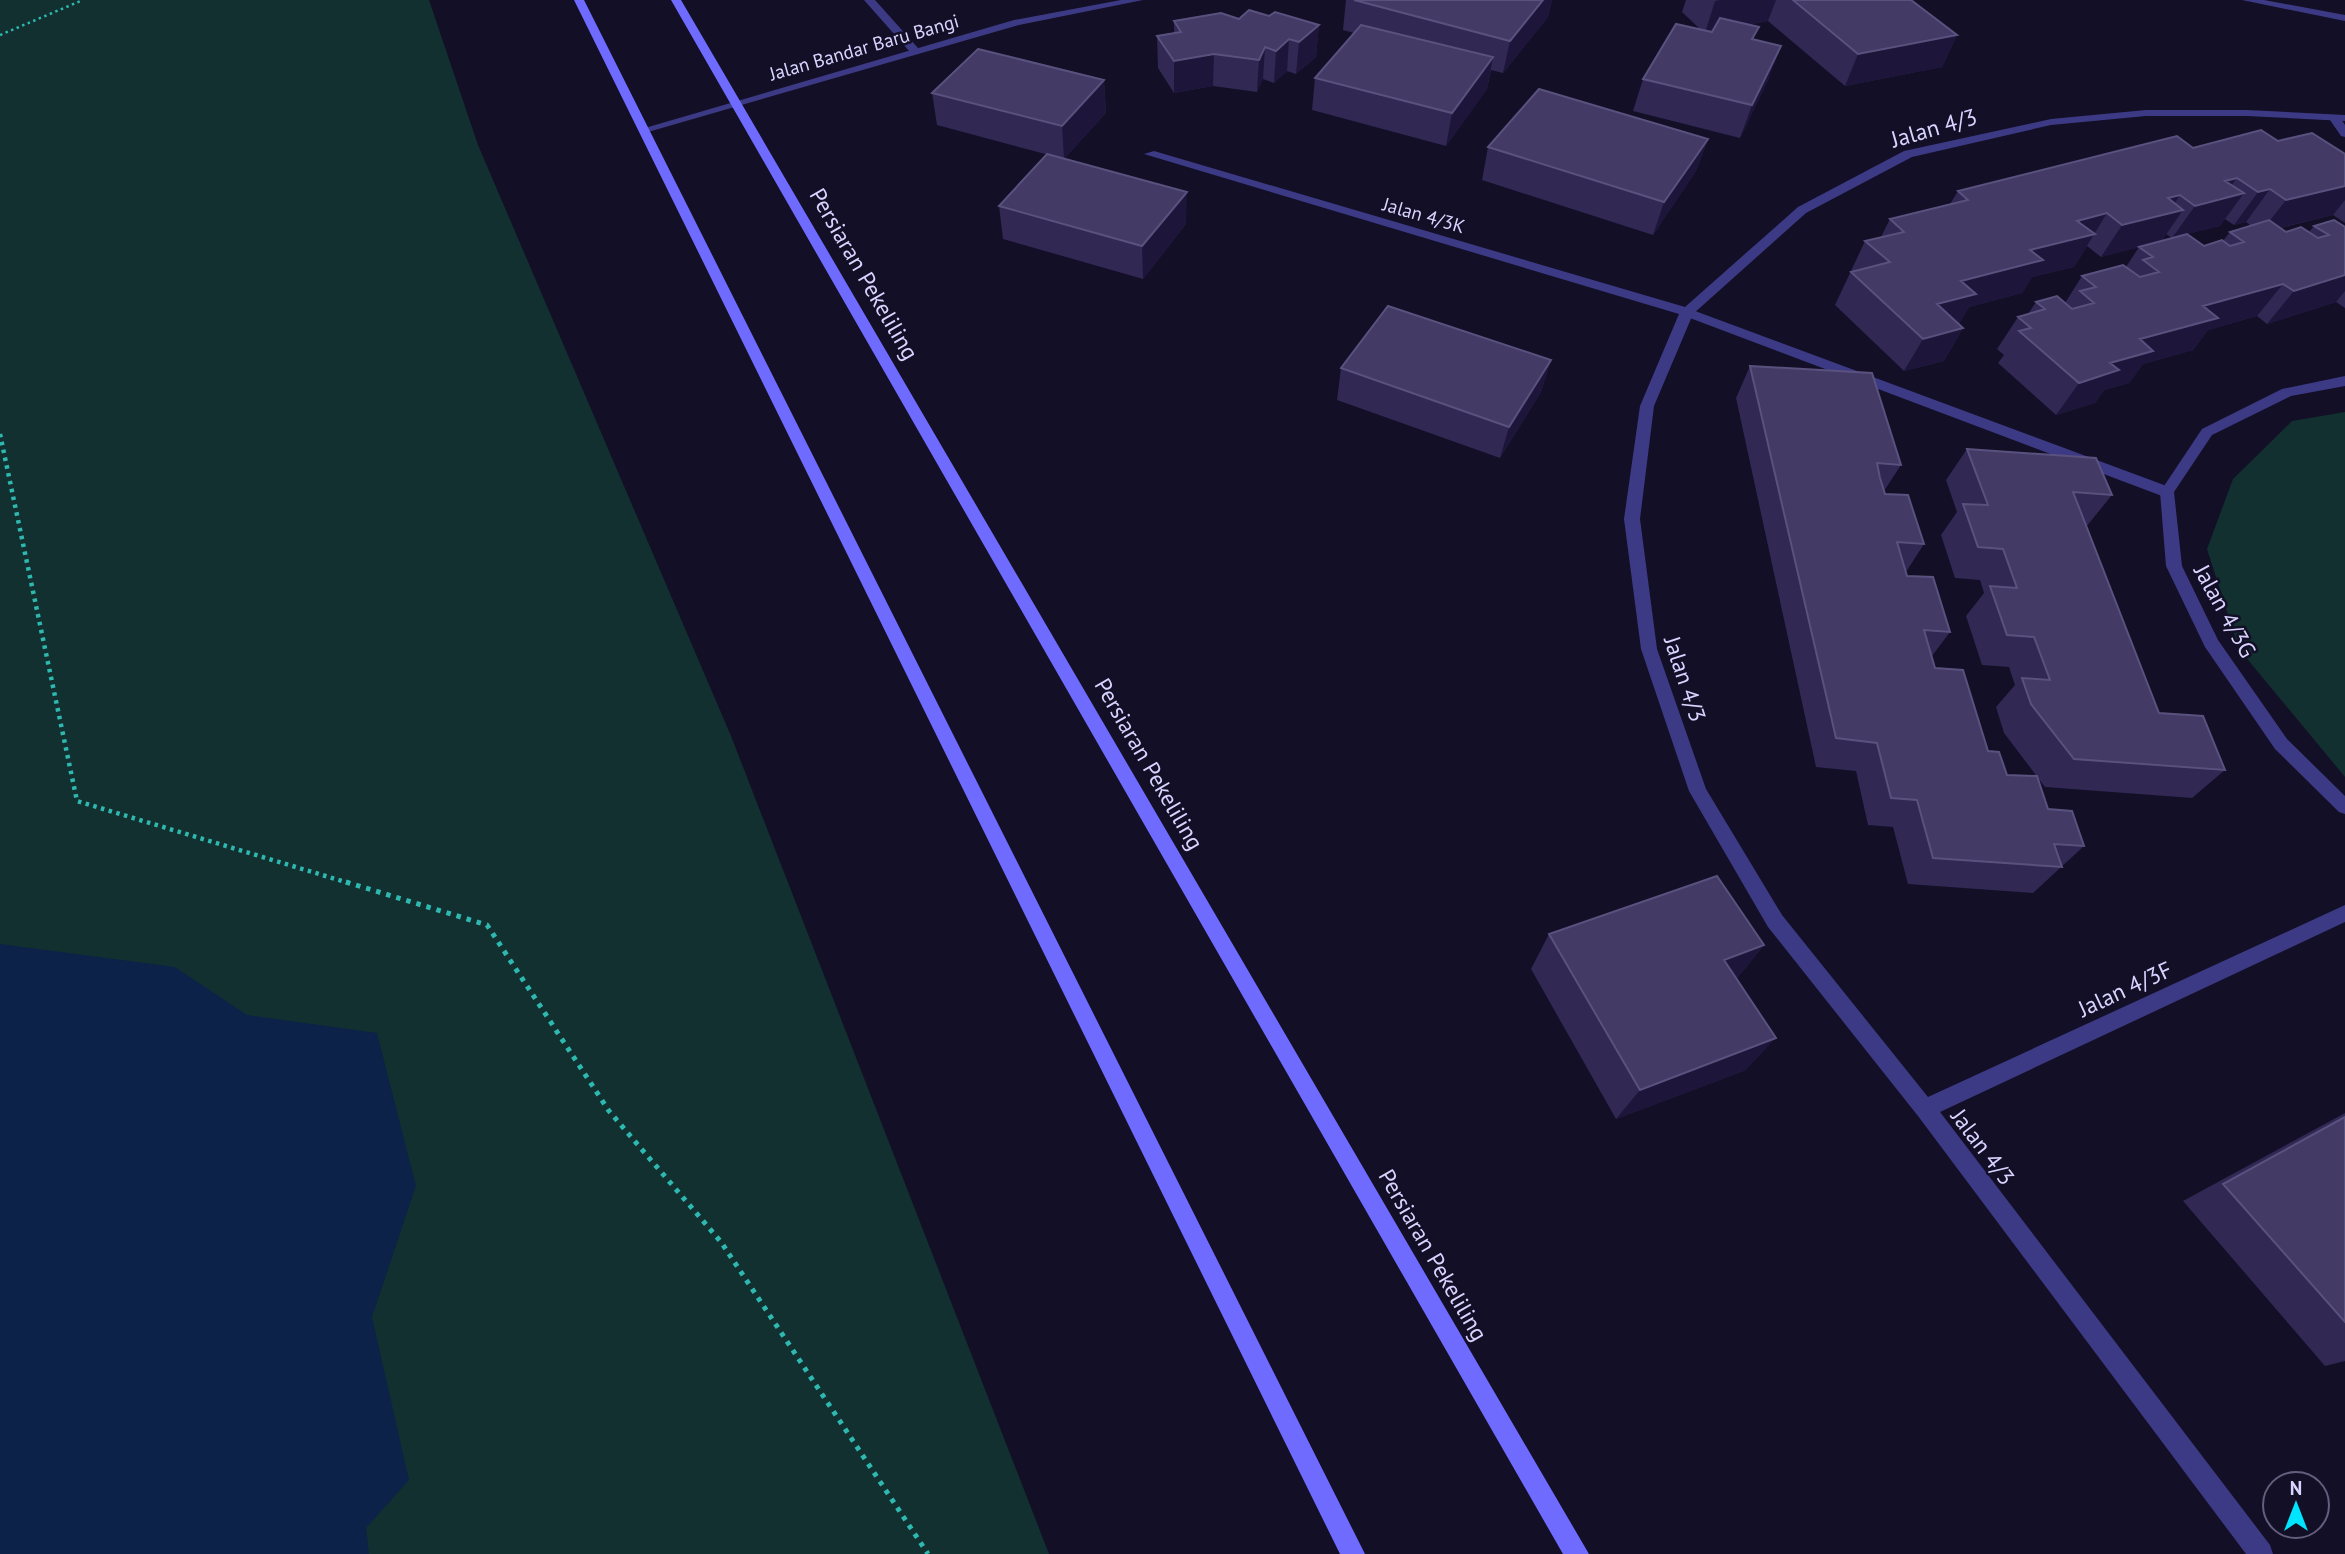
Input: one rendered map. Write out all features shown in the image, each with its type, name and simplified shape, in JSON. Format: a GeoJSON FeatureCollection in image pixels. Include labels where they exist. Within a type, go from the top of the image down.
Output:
{"type":"FeatureCollection","features":[{"type":"Feature","properties":{"kind":"main road"},"geometry":{"type":"LineString","coordinates":[[579,0],[1353,1554]]}},
{"type":"Feature","properties":{"kind":"main road","name":"Persiaran Pekeliling"},"geometry":{"type":"LineString","coordinates":[[676,0],[1577,1554]]}},
{"type":"Feature","properties":{"kind":"street"},"geometry":{"type":"LineString","coordinates":[[869,0],[914,50]]}},
{"type":"Feature","properties":{"kind":"street","name":"Jalan Bandar Baru Bangi"},"geometry":{"type":"LineString","coordinates":[[643,130],[736,101],[1018,22],[1138,0]]}},
{"type":"Feature","properties":{"kind":"street"},"geometry":{"type":"LineString","coordinates":[[2249,0],[2345,19]]}},
{"type":"Feature","properties":{"kind":"street","name":"Jalan 4/3"},"geometry":{"type":"LineString","coordinates":[[2261,1554],[1926,1109],[1775,921],[1698,791],[1649,649],[1632,519],[1647,405],[1687,312],[1802,210],[1908,154],[2051,122],[2146,113],[2340,118]]}},
{"type":"Feature","properties":{"kind":"street"},"geometry":{"type":"LineString","coordinates":[[2340,118],[2345,134]]}},
{"type":"Feature","properties":{"kind":"street","name":"Jalan 4/3K"},"geometry":{"type":"LineString","coordinates":[[1150,154],[1687,312],[2166,492]]}},
{"type":"Feature","properties":{"kind":"street"},"geometry":{"type":"LineString","coordinates":[[2166,492],[2207,432],[2287,392],[2345,381]]}},
{"type":"Feature","properties":{"kind":"street","name":"Jalan 4/3G"},"geometry":{"type":"LineString","coordinates":[[2166,492],[2174,566],[2211,643],[2281,744],[2345,807]]}},
{"type":"Feature","properties":{"kind":"street","name":"Jalan 4/3F"},"geometry":{"type":"LineString","coordinates":[[1926,1109],[2345,913]]}},
{"type":"Feature","properties":{"kind":"path"},"geometry":{"type":"LineString","coordinates":[[0,35],[83,0]]}},
{"type":"Feature","properties":{"kind":"path"},"geometry":{"type":"LineString","coordinates":[[0,434],[77,802],[487,925],[609,1111],[721,1242],[928,1554]]}},
{"type":"Feature","properties":{"kind":"green space"},"geometry":{"type":"Polygon","coordinates":[[[0,0],[429,0],[478,145],[731,736],[1049,1554],[0,1554],[0,0]]]}},
{"type":"Feature","properties":{"kind":"green space"},"geometry":{"type":"Polygon","coordinates":[[[2345,412],[2345,777],[2239,649],[2207,549],[2233,479],[2292,421],[2345,412]]]}},
{"type":"Feature","properties":{"kind":"water"},"geometry":{"type":"Polygon","coordinates":[[[0,944],[175,967],[247,1015],[377,1033],[416,1186],[372,1317],[409,1480],[366,1528],[369,1554],[0,1554],[0,944]]]}},
{"type":"Feature","properties":{"kind":"building"},"geometry":{"type":"Polygon","coordinates":[[[1354,0],[1543,0],[1510,41],[1354,0]]]}},
{"type":"Feature","properties":{"kind":"building"},"geometry":{"type":"Polygon","coordinates":[[[1793,0],[1911,0],[1957,35],[1858,54],[1793,0]]]}},
{"type":"Feature","properties":{"kind":"building"},"geometry":{"type":"Polygon","coordinates":[[[1249,10],[1269,16],[1275,12],[1319,25],[1299,42],[1289,39],[1276,51],[1265,47],[1259,60],[1214,54],[1174,61],[1157,36],[1181,32],[1174,21],[1221,13],[1239,19],[1249,10]]]}},
{"type":"Feature","properties":{"kind":"building"},"geometry":{"type":"Polygon","coordinates":[[[1720,18],[1759,27],[1752,39],[1781,46],[1752,105],[1643,79],[1676,24],[1712,32],[1720,18]]]}},
{"type":"Feature","properties":{"kind":"building"},"geometry":{"type":"Polygon","coordinates":[[[1361,25],[1493,57],[1452,113],[1315,78],[1361,25]]]}},
{"type":"Feature","properties":{"kind":"building"},"geometry":{"type":"Polygon","coordinates":[[[978,49],[1104,80],[1062,126],[932,93],[978,49]]]}},
{"type":"Feature","properties":{"kind":"building"},"geometry":{"type":"Polygon","coordinates":[[[1539,89],[1708,139],[1664,202],[1488,147],[1539,89]]]}},
{"type":"Feature","properties":{"kind":"building"},"geometry":{"type":"Polygon","coordinates":[[[2261,130],[2278,141],[2312,133],[2345,154],[2345,186],[2286,200],[2270,189],[2258,192],[2237,178],[2225,181],[2244,193],[2195,206],[2180,195],[2168,198],[2183,210],[2122,225],[2107,213],[2077,221],[2095,234],[2030,250],[2043,260],[1961,281],[1976,294],[1937,304],[1963,328],[1923,339],[1851,272],[1890,262],[1865,241],[1904,232],[1890,219],[1968,200],[1958,191],[2177,136],[2193,148],[2261,130]]]}},
{"type":"Feature","properties":{"kind":"building"},"geometry":{"type":"Polygon","coordinates":[[[1047,154],[1187,192],[1142,246],[999,206],[1047,154]]]}},
{"type":"Feature","properties":{"kind":"building"},"geometry":{"type":"Polygon","coordinates":[[[2269,220],[2286,232],[2301,227],[2318,238],[2329,235],[2314,226],[2334,220],[2345,227],[2345,275],[2294,291],[2283,284],[2203,306],[2218,318],[2140,339],[2153,351],[2110,363],[2119,370],[2079,383],[2019,331],[2031,328],[2018,317],[2045,309],[2036,302],[2057,296],[2072,309],[2094,303],[2080,291],[2096,287],[2082,276],[2123,265],[2140,277],[2159,272],[2143,260],[2153,257],[2139,247],[2187,234],[2204,246],[2222,240],[2230,246],[2244,242],[2230,232],[2269,220]]]}},
{"type":"Feature","properties":{"kind":"building"},"geometry":{"type":"Polygon","coordinates":[[[1388,306],[1551,360],[1509,427],[1341,368],[1388,306]]]}},
{"type":"Feature","properties":{"kind":"building"},"geometry":{"type":"Polygon","coordinates":[[[1750,366],[1872,373],[1901,465],[1877,463],[1880,478],[1885,494],[1908,495],[1924,544],[1897,542],[1907,576],[1933,577],[1950,632],[1924,630],[1935,668],[1963,670],[1988,751],[1999,752],[2007,775],[2037,776],[2048,809],[2072,811],[2084,846],[2054,844],[2062,867],[1933,858],[1917,800],[1891,798],[1877,743],[1836,738],[1750,366]]]}},
{"type":"Feature","properties":{"kind":"building"},"geometry":{"type":"Polygon","coordinates":[[[1967,449],[2096,458],[2112,495],[2073,492],[2159,713],[2203,716],[2225,770],[2074,759],[2031,704],[2022,678],[2050,680],[2034,637],[2007,635],[1990,586],[2017,588],[2003,549],[1978,547],[1963,504],[1988,505],[1967,449]]]}},
{"type":"Feature","properties":{"kind":"building"},"geometry":{"type":"Polygon","coordinates":[[[1717,876],[1764,945],[1724,960],[1776,1038],[1640,1090],[1549,934],[1717,876]]]}},
{"type":"Feature","properties":{"kind":"building"},"geometry":{"type":"Polygon","coordinates":[[[2345,1117],[2345,1322],[2223,1184],[2345,1117]]]}}]}
